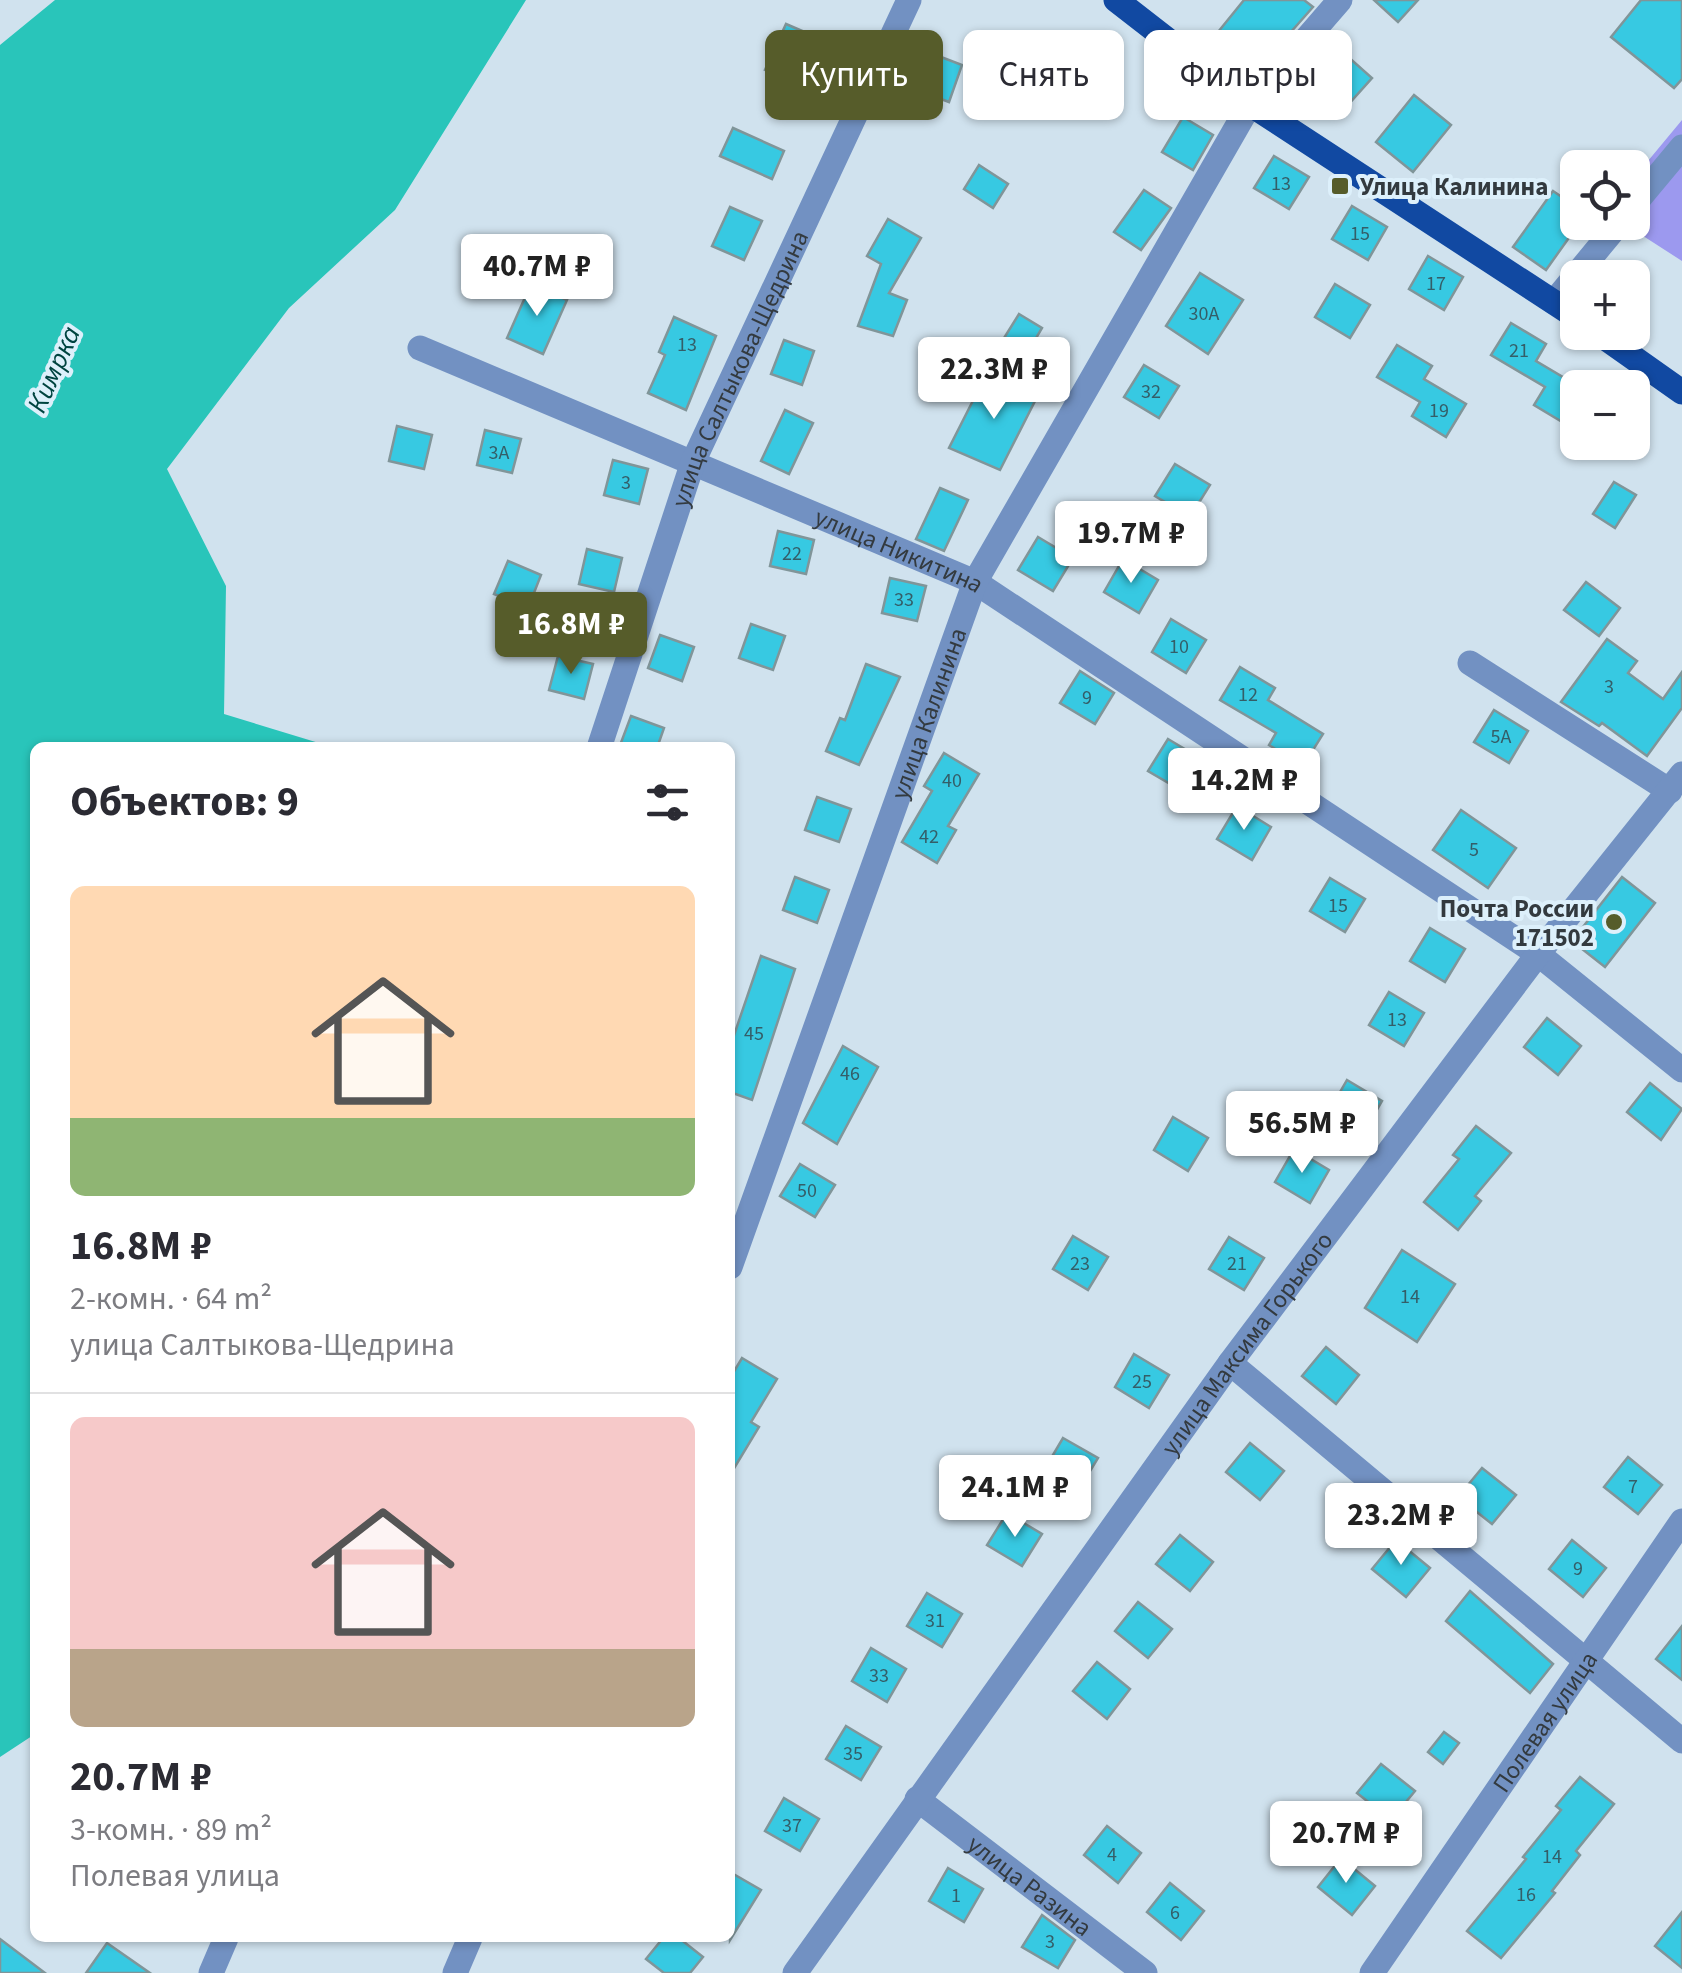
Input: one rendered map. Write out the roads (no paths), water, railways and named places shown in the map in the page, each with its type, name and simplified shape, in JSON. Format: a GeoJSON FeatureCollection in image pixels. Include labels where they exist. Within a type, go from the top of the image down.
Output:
{"type":"FeatureCollection","features":[{"type":"Feature","properties":{"kind":"main road"},"geometry":{"type":"LineString","coordinates":[[1116,0],[1155,30]]}},
{"type":"Feature","properties":{"kind":"main road"},"geometry":{"type":"LineString","coordinates":[[1275,120],[1560,306]]}},
{"type":"Feature","properties":{"kind":"main road"},"geometry":{"type":"LineString","coordinates":[[1622,350],[1682,392]]}},
{"type":"Feature","properties":{"kind":"street","name":"улица Салтыкова-Щедрина"},"geometry":{"type":"LineString","coordinates":[[601,742],[693,462],[909,0]]}},
{"type":"Feature","properties":{"kind":"street","name":"улица Калинина"},"geometry":{"type":"LineString","coordinates":[[1314,30],[1340,0]]}},
{"type":"Feature","properties":{"kind":"street","name":"улица Калинина"},"geometry":{"type":"LineString","coordinates":[[735,1253],[975,582],[1241,120]]}},
{"type":"Feature","properties":{"kind":"street"},"geometry":{"type":"LineString","coordinates":[[1650,185],[1682,147]]}},
{"type":"Feature","properties":{"kind":"street"},"geometry":{"type":"LineString","coordinates":[[1554,302],[1605,240]]}},
{"type":"Feature","properties":{"kind":"street","name":"улица Никитина"},"geometry":{"type":"LineString","coordinates":[[420,348],[975,582],[1538,954],[1682,1070]]}},
{"type":"Feature","properties":{"kind":"street"},"geometry":{"type":"LineString","coordinates":[[1470,663],[1676,783]]}},
{"type":"Feature","properties":{"kind":"street","name":"улица Максима Горького"},"geometry":{"type":"LineString","coordinates":[[795,1973],[1230,1363],[1538,954],[1676,783]]}},
{"type":"Feature","properties":{"kind":"street"},"geometry":{"type":"LineString","coordinates":[[1230,1363],[1682,1741]]}},
{"type":"Feature","properties":{"kind":"street","name":"Полевая улица"},"geometry":{"type":"LineString","coordinates":[[1372,1973],[1682,1521]]}},
{"type":"Feature","properties":{"kind":"street","name":"улица Разина"},"geometry":{"type":"LineString","coordinates":[[916,1799],[1145,1973]]}},
{"type":"Feature","properties":{"kind":"street"},"geometry":{"type":"LineString","coordinates":[[211,1973],[224,1942]]}},
{"type":"Feature","properties":{"kind":"street"},"geometry":{"type":"LineString","coordinates":[[455,1973],[468,1942]]}},
{"type":"Feature","properties":{"kind":"water","name":"Кимрка"},"geometry":{"type":"Polygon","coordinates":[[[55,0],[526,0],[395,210],[289,308],[167,469],[226,586],[224,714],[316,742],[30,742],[30,1737],[0,1757],[0,45],[55,0]]]}},
{"type":"Feature","properties":{"kind":"place","name":"Улица Калинина"},"geometry":{"type":"Point","coordinates":[1340,186]}},
{"type":"Feature","properties":{"kind":"place","name":"Почта России 171502"},"geometry":{"type":"Point","coordinates":[1614,922]}}]}
